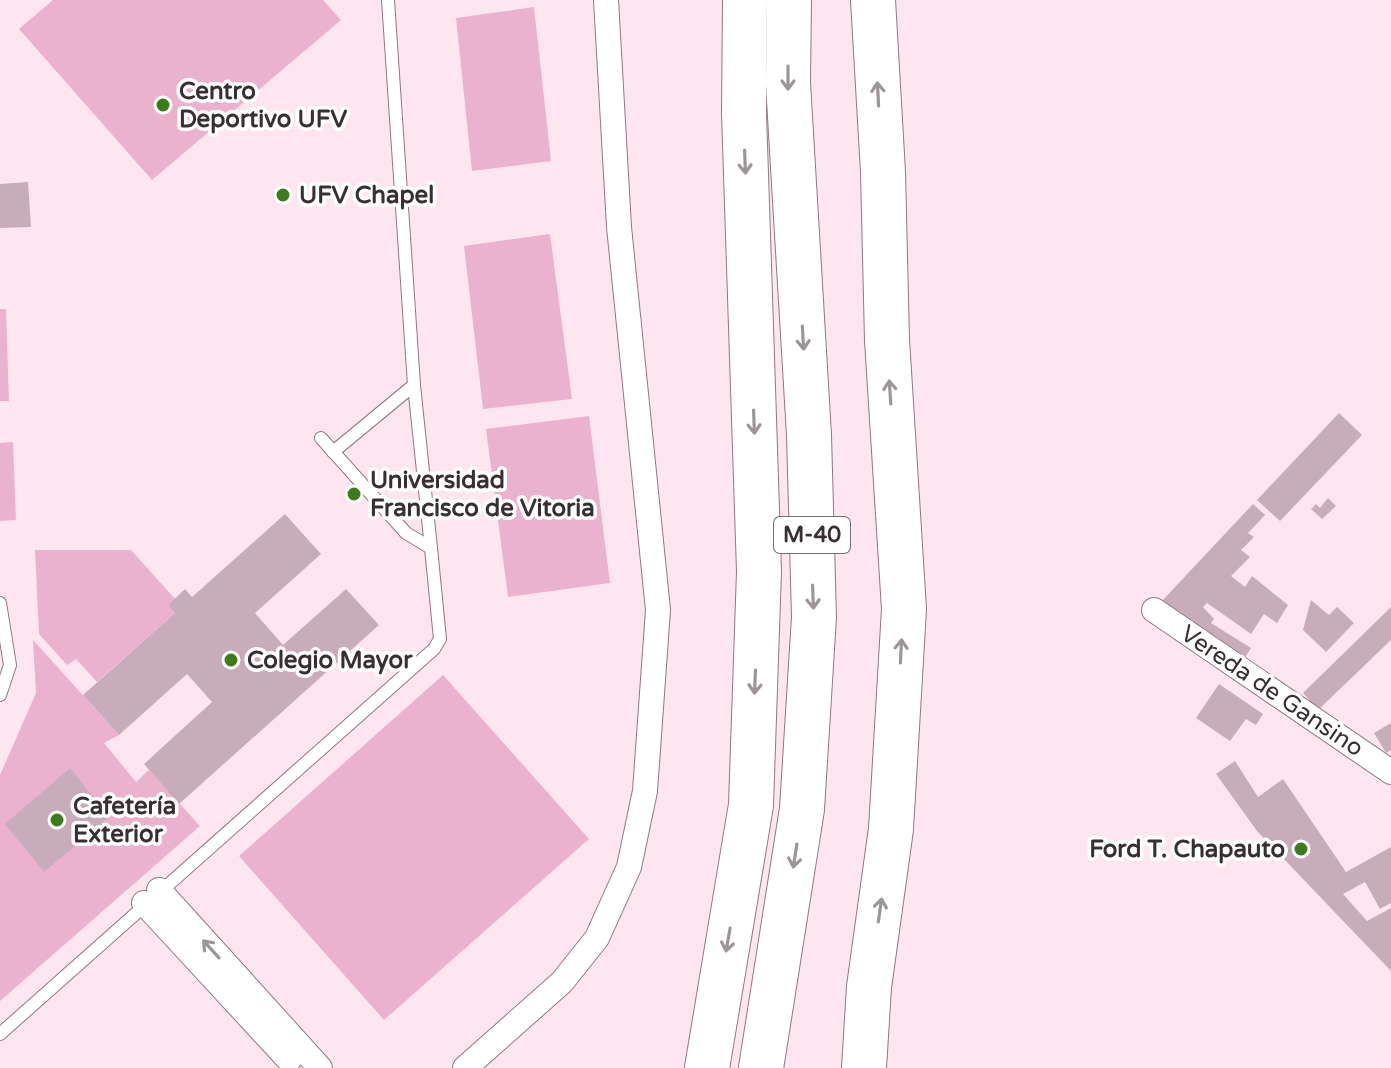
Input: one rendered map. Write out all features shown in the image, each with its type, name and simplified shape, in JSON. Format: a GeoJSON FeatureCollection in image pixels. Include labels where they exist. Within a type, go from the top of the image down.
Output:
{"type":"FeatureCollection","features":[{"type":"Feature","properties":{"kind":"highway"},"geometry":{"type":"LineString","coordinates":[[707,1068],[752,789],[759,571],[744,113],[745,0]]}},
{"type":"Feature","properties":{"kind":"highway","name":"M-40"},"geometry":{"type":"LineString","coordinates":[[761,1068],[802,809],[814,617],[809,435],[788,83],[789,0]]}},
{"type":"Feature","properties":{"kind":"highway"},"geometry":{"type":"LineString","coordinates":[[864,1068],[869,987],[891,829],[904,609],[887,340],[883,172],[873,0]]}},
{"type":"Feature","properties":{"kind":"highway"},"geometry":{"type":"LineString","coordinates":[[848,1068],[869,987]]}},
{"type":"Feature","properties":{"kind":"street"},"geometry":{"type":"LineString","coordinates":[[465,1068],[562,982],[597,938],[629,867],[645,791],[658,610],[619,227],[606,0]]}},
{"type":"Feature","properties":{"kind":"street","name":"Vereda de Gansino"},"geometry":{"type":"LineString","coordinates":[[1154,610],[1391,772]]}},
{"type":"Feature","properties":{"kind":"street"},"geometry":{"type":"LineString","coordinates":[[151,897],[296,1068]]}},
{"type":"Feature","properties":{"kind":"street"},"geometry":{"type":"LineString","coordinates":[[151,897],[320,1068]]}},
{"type":"Feature","properties":{"kind":"lane"},"geometry":{"type":"LineString","coordinates":[[0,1034],[434,649],[440,639],[414,385],[388,0]]}},
{"type":"Feature","properties":{"kind":"lane"},"geometry":{"type":"LineString","coordinates":[[333,452],[414,385]]}},
{"type":"Feature","properties":{"kind":"lane"},"geometry":{"type":"LineString","coordinates":[[321,438],[406,533],[431,548]]}},
{"type":"Feature","properties":{"kind":"lane"},"geometry":{"type":"LineString","coordinates":[[0,603],[10,665],[0,695]]}},
{"type":"Feature","properties":{"kind":"shaded area","name":"Centro Deportivo UFV"},"geometry":{"type":"Polygon","coordinates":[[[53,0],[323,0],[341,20],[152,180],[19,29],[53,0]]]}},
{"type":"Feature","properties":{"kind":"shaded area"},"geometry":{"type":"Polygon","coordinates":[[[534,7],[551,161],[472,171],[456,18],[534,7]]]}},
{"type":"Feature","properties":{"kind":"shaded area"},"geometry":{"type":"Polygon","coordinates":[[[550,234],[572,399],[483,409],[464,246],[550,234]]]}},
{"type":"Feature","properties":{"kind":"shaded area"},"geometry":{"type":"Polygon","coordinates":[[[0,309],[6,309],[9,401],[0,401],[0,309]]]}},
{"type":"Feature","properties":{"kind":"shaded area"},"geometry":{"type":"Polygon","coordinates":[[[589,416],[610,583],[508,597],[486,429],[589,416]]]}},
{"type":"Feature","properties":{"kind":"shaded area"},"geometry":{"type":"Polygon","coordinates":[[[13,442],[16,520],[0,521],[0,443],[13,442]]]}},
{"type":"Feature","properties":{"kind":"shaded area"},"geometry":{"type":"Polygon","coordinates":[[[35,550],[131,550],[175,599],[168,605],[175,613],[97,682],[76,659],[67,665],[39,634],[35,550]]]}},
{"type":"Feature","properties":{"kind":"shaded area"},"geometry":{"type":"Polygon","coordinates":[[[33,640],[119,735],[104,743],[136,782],[149,770],[200,826],[0,1001],[0,775],[36,693],[33,640]]]}},
{"type":"Feature","properties":{"kind":"shaded area"},"geometry":{"type":"Polygon","coordinates":[[[443,675],[589,839],[384,1020],[239,856],[443,675]]]}},
{"type":"Feature","properties":{"kind":"building"},"geometry":{"type":"Polygon","coordinates":[[[28,182],[31,227],[0,228],[0,184],[28,182]]]}},
{"type":"Feature","properties":{"kind":"building"},"geometry":{"type":"Polygon","coordinates":[[[1339,413],[1362,435],[1280,521],[1257,500],[1339,413]]]}},
{"type":"Feature","properties":{"kind":"building"},"geometry":{"type":"Polygon","coordinates":[[[1328,498],[1336,506],[1322,519],[1311,509],[1316,504],[1320,508],[1328,498]]]}},
{"type":"Feature","properties":{"kind":"building"},"geometry":{"type":"Polygon","coordinates":[[[1253,504],[1265,515],[1248,533],[1254,537],[1241,550],[1250,557],[1231,576],[1245,587],[1252,576],[1288,605],[1277,623],[1264,614],[1251,634],[1207,603],[1203,607],[1214,619],[1211,623],[1251,648],[1244,659],[1161,602],[1253,504]]]}},
{"type":"Feature","properties":{"kind":"building","name":"Colegio Mayor"},"geometry":{"type":"Polygon","coordinates":[[[285,514],[321,554],[255,613],[283,645],[346,589],[379,625],[179,804],[144,764],[212,702],[187,674],[119,735],[83,695],[175,613],[168,605],[185,589],[192,597],[285,514]]]}},
{"type":"Feature","properties":{"kind":"building"},"geometry":{"type":"Polygon","coordinates":[[[1311,600],[1329,615],[1337,607],[1354,623],[1326,652],[1303,630],[1311,600]]]}},
{"type":"Feature","properties":{"kind":"building"},"geometry":{"type":"Polygon","coordinates":[[[1391,607],[1391,640],[1318,710],[1303,693],[1391,607]]]}},
{"type":"Feature","properties":{"kind":"building"},"geometry":{"type":"Polygon","coordinates":[[[1219,684],[1263,714],[1256,725],[1246,719],[1230,741],[1196,718],[1219,684]]]}},
{"type":"Feature","properties":{"kind":"building"},"geometry":{"type":"Polygon","coordinates":[[[1391,723],[1391,750],[1386,753],[1374,733],[1391,723]]]}},
{"type":"Feature","properties":{"kind":"building"},"geometry":{"type":"Polygon","coordinates":[[[1235,761],[1258,797],[1283,779],[1346,872],[1391,847],[1391,903],[1380,909],[1365,882],[1343,894],[1367,921],[1391,908],[1391,971],[1257,831],[1216,774],[1235,761]]]}},
{"type":"Feature","properties":{"kind":"building","name":"Cafetería Exterior"},"geometry":{"type":"Polygon","coordinates":[[[70,768],[109,817],[44,872],[5,824],[70,768]]]}},
{"type":"Feature","properties":{"kind":"place","name":"Centro Deportivo UFV"},"geometry":{"type":"Point","coordinates":[163,105]}},
{"type":"Feature","properties":{"kind":"place","name":"UFV Chapel"},"geometry":{"type":"Point","coordinates":[283,195]}},
{"type":"Feature","properties":{"kind":"place","name":"Universidad Francisco de Vitoria"},"geometry":{"type":"Point","coordinates":[354,494]}},
{"type":"Feature","properties":{"kind":"place","name":"Colegio Mayor"},"geometry":{"type":"Point","coordinates":[231,660]}},
{"type":"Feature","properties":{"kind":"place","name":"Cafetería Exterior"},"geometry":{"type":"Point","coordinates":[57,820]}},
{"type":"Feature","properties":{"kind":"place","name":"Ford T. Chapauto"},"geometry":{"type":"Point","coordinates":[1301,849]}}]}
